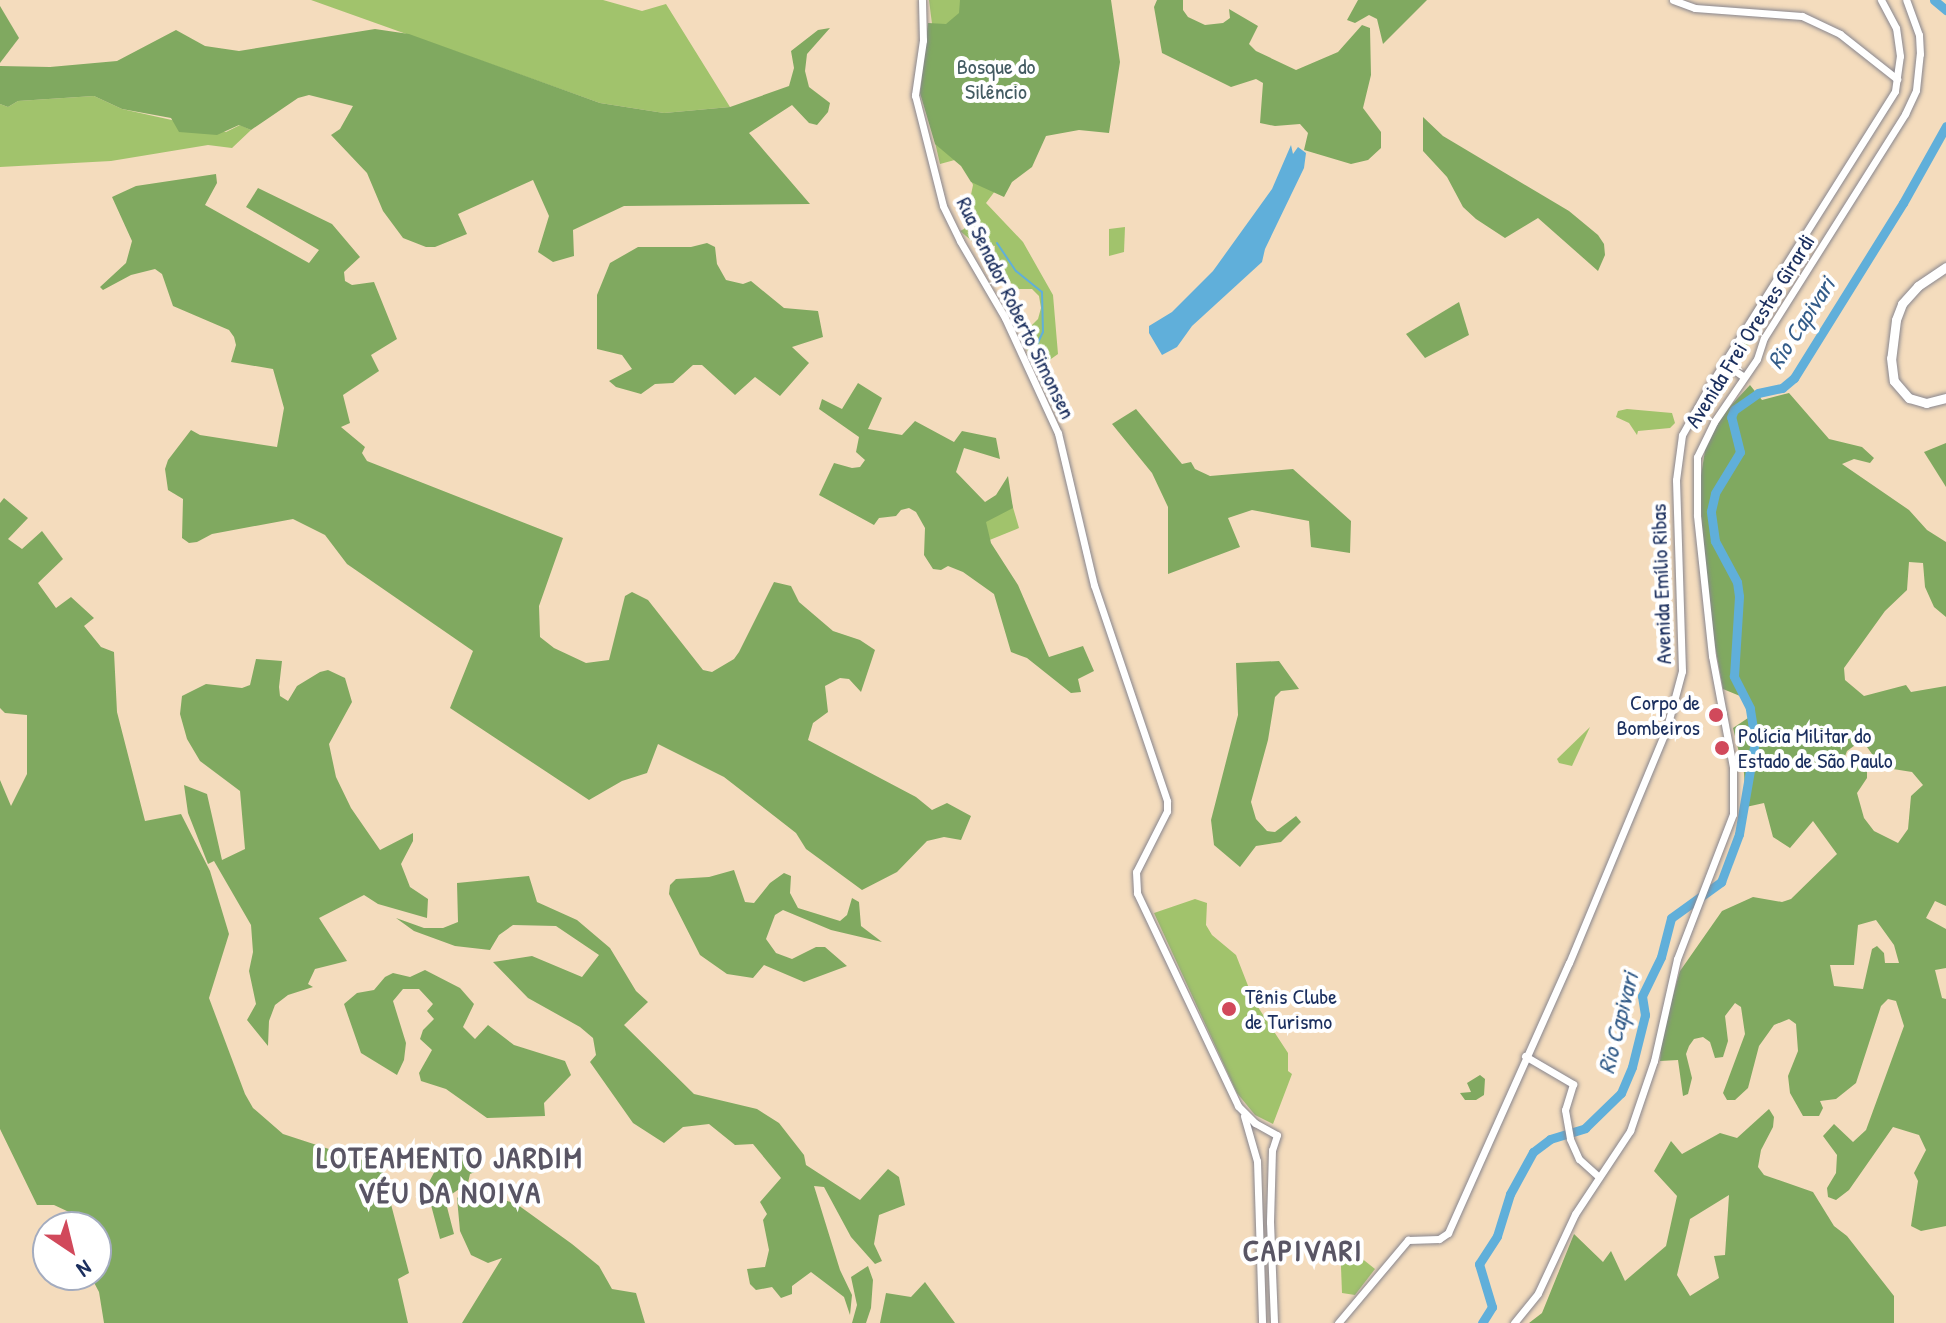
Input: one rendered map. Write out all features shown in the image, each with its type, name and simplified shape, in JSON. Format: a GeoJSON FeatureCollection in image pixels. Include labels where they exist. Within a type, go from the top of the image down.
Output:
{"type":"FeatureCollection","features":[{"type":"Feature","properties":{"kind":"main road"},"geometry":{"type":"LineString","coordinates":[[1946,267],[1918,286],[1902,304],[1893,338],[1892,371],[1898,387],[1909,398],[1926,403],[1946,398]]}},
{"type":"Feature","properties":{"kind":"street","name":"Rua Senador Roberto Simonsen"},"geometry":{"type":"LineString","coordinates":[[922,0],[923,40],[915,95],[943,206],[1005,318],[1058,433],[1094,585],[1167,801],[1167,811],[1136,872],[1135,887],[1228,1089],[1243,1114]]}},
{"type":"Feature","properties":{"kind":"street"},"geometry":{"type":"LineString","coordinates":[[1673,0],[1695,8],[1802,16],[1840,34],[1898,79]]}},
{"type":"Feature","properties":{"kind":"street"},"geometry":{"type":"LineString","coordinates":[[1881,0],[1896,28],[1900,56],[1898,79]]}},
{"type":"Feature","properties":{"kind":"street","name":"Avenida Frei Orestes Girardi"},"geometry":{"type":"LineString","coordinates":[[1514,1323],[1538,1293],[1575,1214],[1630,1131],[1654,1061],[1677,959],[1726,836],[1735,799],[1709,624],[1697,515],[1697,457],[1709,429],[1757,358],[1764,338],[1882,155],[1916,90],[1919,35],[1906,0]]}},
{"type":"Feature","properties":{"kind":"street"},"geometry":{"type":"LineString","coordinates":[[1880,62],[1900,56]]}},
{"type":"Feature","properties":{"kind":"street","name":"Avenida Emílio Ribas"},"geometry":{"type":"LineString","coordinates":[[1338,1323],[1408,1240],[1443,1238],[1462,1205],[1525,1056],[1569,963],[1678,694],[1682,659],[1677,507],[1679,450],[1690,419],[1887,106],[1898,79]]}},
{"type":"Feature","properties":{"kind":"street"},"geometry":{"type":"LineString","coordinates":[[1746,327],[1764,338]]}},
{"type":"Feature","properties":{"kind":"street"},"geometry":{"type":"LineString","coordinates":[[1727,358],[1734,370],[1744,377]]}},
{"type":"Feature","properties":{"kind":"street"},"geometry":{"type":"LineString","coordinates":[[1525,1056],[1573,1084],[1565,1110],[1570,1139],[1575,1154],[1598,1176]]}},
{"type":"Feature","properties":{"kind":"street"},"geometry":{"type":"LineString","coordinates":[[1243,1114],[1270,1132],[1274,1323]]}},
{"type":"Feature","properties":{"kind":"street"},"geometry":{"type":"LineString","coordinates":[[1243,1114],[1252,1139],[1258,1176],[1262,1323]]}},
{"type":"Feature","properties":{"kind":"street"},"geometry":{"type":"LineString","coordinates":[[1252,1139],[1270,1132]]}},
{"type":"Feature","properties":{"kind":"green space"},"geometry":{"type":"Polygon","coordinates":[[[311,0],[603,0],[642,11],[666,4],[730,107],[664,113],[600,103],[311,0]]]}},
{"type":"Feature","properties":{"kind":"green space","name":"Bosque do Silêncio"},"geometry":{"type":"Polygon","coordinates":[[[929,0],[1069,0],[1035,138],[986,203],[1023,242],[1053,295],[1058,354],[1037,369],[1020,337],[1038,319],[1041,308],[1039,296],[1032,289],[1019,289],[1001,276],[993,265],[995,246],[972,241],[960,231],[964,229],[973,185],[962,158],[940,164],[924,95],[932,24],[929,0]]]}},
{"type":"Feature","properties":{"kind":"green space","name":"Bosque do Silêncio"},"geometry":{"type":"Polygon","coordinates":[[[960,0],[1111,0],[1120,62],[1109,133],[1079,130],[1046,136],[1032,167],[1012,182],[1004,197],[971,182],[961,166],[935,144],[920,93],[928,23],[946,24],[959,13],[960,0]]]}},
{"type":"Feature","properties":{"kind":"green space"},"geometry":{"type":"Polygon","coordinates":[[[1157,0],[1183,0],[1183,10],[1188,17],[1205,25],[1223,23],[1230,18],[1229,9],[1258,26],[1249,44],[1256,51],[1296,70],[1338,52],[1362,25],[1370,28],[1371,75],[1363,108],[1381,132],[1381,148],[1368,160],[1351,164],[1304,150],[1308,133],[1300,124],[1275,126],[1260,123],[1263,83],[1256,79],[1231,87],[1162,53],[1154,7],[1157,0]]]}},
{"type":"Feature","properties":{"kind":"green space"},"geometry":{"type":"Polygon","coordinates":[[[1358,0],[1427,0],[1383,44],[1377,19],[1369,15],[1355,23],[1347,20],[1358,0]]]}},
{"type":"Feature","properties":{"kind":"green space"},"geometry":{"type":"Polygon","coordinates":[[[0,6],[19,38],[0,63],[0,6]]]}},
{"type":"Feature","properties":{"kind":"green space"},"geometry":{"type":"Polygon","coordinates":[[[830,28],[807,54],[805,71],[809,87],[830,103],[828,112],[817,125],[809,123],[792,105],[749,133],[810,204],[624,206],[573,230],[574,256],[553,262],[538,252],[549,216],[533,180],[458,214],[467,234],[435,247],[426,247],[403,238],[383,211],[367,173],[331,135],[340,129],[353,106],[309,95],[298,98],[251,130],[239,125],[217,135],[179,132],[171,118],[122,109],[94,96],[18,101],[8,107],[0,104],[0,66],[50,67],[117,61],[176,30],[205,46],[239,51],[375,29],[409,34],[600,103],[664,113],[730,107],[789,86],[794,68],[791,51],[818,30],[830,28]]]}},
{"type":"Feature","properties":{"kind":"green space"},"geometry":{"type":"Polygon","coordinates":[[[94,96],[122,109],[226,132],[240,125],[251,130],[232,148],[208,145],[111,161],[0,167],[0,104],[8,107],[18,101],[94,96]]]}},
{"type":"Feature","properties":{"kind":"green space"},"geometry":{"type":"Polygon","coordinates":[[[1423,117],[1443,136],[1569,211],[1598,235],[1604,244],[1605,255],[1598,271],[1538,218],[1505,238],[1476,219],[1463,207],[1447,177],[1423,151],[1423,117]]]}},
{"type":"Feature","properties":{"kind":"green space"},"geometry":{"type":"Polygon","coordinates":[[[216,174],[217,183],[205,205],[309,263],[319,250],[246,207],[258,188],[332,224],[360,257],[344,272],[345,281],[352,285],[374,282],[397,339],[371,355],[379,371],[343,395],[350,423],[341,427],[365,447],[362,453],[367,461],[563,538],[539,606],[540,637],[554,648],[586,663],[609,660],[625,596],[632,592],[648,600],[703,670],[712,672],[734,659],[739,652],[774,582],[791,586],[799,602],[833,631],[860,640],[875,650],[861,692],[849,679],[840,678],[825,686],[828,712],[813,723],[808,740],[916,797],[932,810],[947,803],[971,816],[961,840],[944,837],[927,841],[897,872],[862,890],[806,849],[796,833],[724,777],[658,744],[647,773],[622,781],[589,800],[450,708],[473,651],[347,564],[325,535],[293,519],[212,534],[197,542],[189,543],[182,538],[183,499],[168,490],[165,469],[168,460],[191,430],[200,435],[277,447],[284,408],[273,369],[231,362],[236,345],[229,330],[173,306],[162,274],[155,269],[131,275],[103,290],[100,287],[126,263],[132,241],[112,197],[136,186],[216,174]]]}},
{"type":"Feature","properties":{"kind":"green space"},"geometry":{"type":"Polygon","coordinates":[[[1125,227],[1124,252],[1109,256],[1109,229],[1125,227]]]}},
{"type":"Feature","properties":{"kind":"green space"},"geometry":{"type":"Polygon","coordinates":[[[707,243],[715,247],[717,264],[726,280],[743,284],[751,281],[784,308],[818,311],[823,337],[792,347],[809,363],[780,396],[755,377],[735,395],[702,365],[693,365],[673,383],[655,384],[641,394],[616,387],[609,381],[632,369],[622,355],[597,349],[597,295],[610,263],[638,247],[691,247],[707,243]]]}},
{"type":"Feature","properties":{"kind":"green space"},"geometry":{"type":"Polygon","coordinates":[[[1459,302],[1469,335],[1425,358],[1406,334],[1459,302]]]}},
{"type":"Feature","properties":{"kind":"green space"},"geometry":{"type":"Polygon","coordinates":[[[1746,333],[1753,337],[1729,378],[1722,374],[1746,333]]]}},
{"type":"Feature","properties":{"kind":"green space"},"geometry":{"type":"Polygon","coordinates":[[[858,383],[882,398],[868,429],[902,435],[915,421],[954,442],[962,431],[996,438],[1000,459],[964,448],[956,472],[985,502],[996,495],[1008,476],[1013,508],[986,522],[991,543],[1018,585],[1049,657],[1083,646],[1094,671],[1078,679],[1081,692],[1071,693],[1027,658],[1011,652],[994,594],[963,572],[948,566],[941,570],[933,569],[924,555],[925,528],[916,512],[909,508],[901,510],[896,516],[879,518],[874,525],[819,495],[834,463],[852,468],[860,467],[865,460],[856,452],[859,437],[819,409],[822,399],[842,409],[858,383]]]}},
{"type":"Feature","properties":{"kind":"green space"},"geometry":{"type":"Polygon","coordinates":[[[1750,385],[1762,400],[1789,393],[1829,439],[1862,447],[1874,458],[1870,463],[1854,459],[1842,464],[1909,510],[1927,530],[1946,542],[1946,617],[1934,607],[1925,587],[1923,563],[1909,562],[1907,590],[1885,611],[1844,668],[1845,680],[1864,696],[1906,685],[1911,692],[1946,686],[1946,906],[1935,901],[1926,918],[1946,929],[1946,968],[1935,970],[1942,998],[1946,999],[1946,1226],[1921,1231],[1911,1226],[1918,1181],[1914,1173],[1926,1150],[1919,1135],[1893,1127],[1849,1190],[1836,1200],[1828,1197],[1827,1188],[1836,1173],[1837,1155],[1823,1136],[1834,1124],[1853,1142],[1866,1130],[1904,1026],[1896,1001],[1888,999],[1881,1006],[1856,1083],[1836,1099],[1820,1101],[1823,1108],[1819,1116],[1803,1116],[1790,1093],[1788,1076],[1798,1051],[1796,1024],[1789,1019],[1774,1025],[1759,1046],[1748,1088],[1735,1100],[1727,1100],[1723,1093],[1745,1034],[1741,1007],[1735,1003],[1725,1016],[1728,1041],[1723,1057],[1715,1058],[1710,1042],[1703,1037],[1694,1039],[1689,1046],[1686,1054],[1692,1078],[1688,1094],[1683,1096],[1678,1060],[1660,1061],[1662,1033],[1680,971],[1722,911],[1753,897],[1782,902],[1791,899],[1837,854],[1813,821],[1790,848],[1773,837],[1764,803],[1746,807],[1744,773],[1733,728],[1748,718],[1748,711],[1740,696],[1723,689],[1704,586],[1700,482],[1706,444],[1723,414],[1750,385]],[[1862,740],[1847,751],[1844,759],[1867,769],[1867,778],[1857,793],[1864,818],[1874,831],[1898,843],[1908,829],[1911,796],[1923,785],[1912,772],[1893,769],[1877,761],[1862,740]],[[1876,920],[1858,925],[1854,965],[1830,965],[1834,986],[1863,989],[1872,949],[1877,946],[1884,953],[1885,963],[1899,963],[1894,945],[1876,920]]]}},
{"type":"Feature","properties":{"kind":"green space"},"geometry":{"type":"Polygon","coordinates":[[[1136,409],[1182,464],[1191,462],[1195,469],[1210,476],[1293,469],[1351,521],[1350,553],[1311,547],[1309,521],[1252,510],[1228,518],[1240,547],[1168,574],[1168,507],[1152,473],[1112,424],[1136,409]]]}},
{"type":"Feature","properties":{"kind":"green space"},"geometry":{"type":"Polygon","coordinates":[[[1618,411],[1672,413],[1675,423],[1670,428],[1638,431],[1637,435],[1629,423],[1616,417],[1618,411]]]}},
{"type":"Feature","properties":{"kind":"green space"},"geometry":{"type":"Polygon","coordinates":[[[1946,443],[1946,487],[1924,452],[1946,443]]]}},
{"type":"Feature","properties":{"kind":"green space"},"geometry":{"type":"Polygon","coordinates":[[[4,498],[28,518],[8,539],[22,549],[42,531],[63,559],[38,583],[56,608],[71,597],[94,618],[84,626],[101,647],[114,652],[117,712],[145,821],[181,814],[210,871],[229,934],[209,998],[253,1108],[283,1134],[381,1166],[409,1273],[398,1279],[408,1323],[104,1323],[98,1291],[112,1291],[112,1211],[67,1211],[54,1205],[37,1205],[0,1129],[0,780],[11,806],[27,774],[27,715],[5,713],[0,708],[0,503],[4,498]]]}},
{"type":"Feature","properties":{"kind":"green space"},"geometry":{"type":"Polygon","coordinates":[[[1012,504],[1019,528],[960,552],[952,541],[1012,504]]]}},
{"type":"Feature","properties":{"kind":"green space"},"geometry":{"type":"Polygon","coordinates":[[[256,659],[282,661],[280,696],[288,701],[297,686],[320,672],[328,670],[345,678],[352,702],[329,744],[336,777],[351,808],[380,850],[413,833],[413,841],[401,864],[410,887],[428,899],[427,918],[378,904],[364,895],[319,918],[347,961],[315,969],[308,984],[313,987],[288,995],[275,1005],[269,1021],[268,1046],[247,1020],[256,1004],[249,971],[253,952],[251,925],[214,861],[208,864],[188,813],[184,785],[207,794],[222,860],[245,849],[240,791],[200,761],[187,739],[180,714],[182,696],[206,684],[242,688],[250,685],[256,659]]]}},
{"type":"Feature","properties":{"kind":"green space"},"geometry":{"type":"Polygon","coordinates":[[[1279,661],[1299,689],[1281,691],[1275,697],[1268,740],[1251,802],[1256,819],[1267,831],[1275,832],[1296,816],[1301,822],[1281,842],[1256,846],[1240,867],[1214,845],[1211,820],[1238,715],[1236,663],[1279,661]]]}},
{"type":"Feature","properties":{"kind":"green space"},"geometry":{"type":"Polygon","coordinates":[[[1590,727],[1572,766],[1559,763],[1557,759],[1590,727]]]}},
{"type":"Feature","properties":{"kind":"green space"},"geometry":{"type":"Polygon","coordinates":[[[734,870],[745,902],[754,903],[770,883],[784,873],[791,876],[790,893],[798,908],[840,921],[847,915],[852,898],[859,902],[861,926],[882,942],[831,930],[783,910],[775,915],[766,939],[776,953],[792,959],[816,947],[825,947],[847,966],[804,982],[764,965],[753,978],[727,974],[700,955],[669,894],[670,885],[676,879],[709,877],[734,870]]]}},
{"type":"Feature","properties":{"kind":"green space"},"geometry":{"type":"Polygon","coordinates":[[[529,876],[537,902],[577,920],[610,948],[636,991],[648,1002],[624,1025],[694,1094],[757,1109],[779,1123],[804,1155],[806,1165],[860,1200],[888,1169],[899,1177],[905,1205],[879,1215],[874,1244],[882,1261],[875,1264],[851,1237],[824,1187],[814,1186],[840,1270],[852,1295],[850,1315],[844,1297],[811,1272],[792,1286],[792,1294],[781,1298],[772,1287],[756,1290],[750,1284],[747,1269],[765,1267],[769,1250],[763,1220],[767,1214],[760,1202],[781,1178],[753,1144],[735,1145],[709,1124],[683,1127],[664,1143],[633,1123],[590,1062],[596,1055],[593,1038],[580,1027],[528,998],[493,962],[532,956],[582,977],[599,955],[556,926],[513,925],[499,935],[490,950],[455,946],[414,931],[396,918],[424,928],[443,928],[458,922],[457,883],[529,876]]]}},
{"type":"Feature","properties":{"kind":"green space","name":"Tênis Clube de Turismo"},"geometry":{"type":"Polygon","coordinates":[[[1195,899],[1207,903],[1206,925],[1212,935],[1236,955],[1254,1001],[1288,1053],[1288,1071],[1292,1074],[1273,1124],[1255,1115],[1237,1093],[1154,913],[1195,899]]]}},
{"type":"Feature","properties":{"kind":"green space"},"geometry":{"type":"Polygon","coordinates":[[[425,970],[460,988],[474,1004],[463,1027],[475,1039],[488,1025],[514,1045],[565,1061],[571,1075],[544,1103],[545,1116],[487,1118],[446,1089],[421,1081],[419,1073],[432,1050],[420,1039],[423,1030],[434,1019],[427,1011],[433,1004],[419,989],[403,989],[393,1001],[406,1043],[404,1060],[397,1075],[361,1053],[344,1004],[357,993],[374,990],[393,973],[410,977],[425,970]]]}},
{"type":"Feature","properties":{"kind":"green space"},"geometry":{"type":"Polygon","coordinates":[[[1480,1075],[1485,1079],[1484,1095],[1476,1100],[1465,1100],[1460,1093],[1471,1092],[1467,1083],[1480,1075]]]}},
{"type":"Feature","properties":{"kind":"green space"},"geometry":{"type":"Polygon","coordinates":[[[1769,1109],[1774,1117],[1773,1127],[1761,1150],[1758,1167],[1764,1175],[1813,1192],[1834,1226],[1847,1236],[1894,1296],[1894,1323],[1529,1323],[1542,1313],[1574,1234],[1603,1262],[1611,1251],[1625,1281],[1666,1246],[1677,1196],[1654,1171],[1671,1141],[1682,1154],[1720,1133],[1737,1138],[1769,1109]],[[1729,1195],[1690,1219],[1677,1275],[1690,1296],[1719,1278],[1714,1256],[1725,1255],[1729,1195]]]}},
{"type":"Feature","properties":{"kind":"green space"},"geometry":{"type":"Polygon","coordinates":[[[479,1149],[482,1169],[470,1174],[468,1183],[449,1196],[447,1207],[454,1234],[440,1239],[427,1190],[429,1182],[437,1167],[446,1159],[479,1149]]]}},
{"type":"Feature","properties":{"kind":"green space"},"geometry":{"type":"Polygon","coordinates":[[[482,1191],[518,1205],[572,1244],[599,1266],[612,1289],[636,1293],[645,1323],[462,1323],[502,1258],[488,1263],[471,1255],[460,1231],[457,1198],[464,1192],[482,1191]]]}},
{"type":"Feature","properties":{"kind":"green space"},"geometry":{"type":"Polygon","coordinates":[[[1340,1241],[1375,1269],[1355,1295],[1342,1293],[1340,1241]]]}},
{"type":"Feature","properties":{"kind":"green space"},"geometry":{"type":"Polygon","coordinates":[[[868,1266],[873,1280],[871,1308],[866,1323],[852,1323],[857,1305],[851,1277],[868,1266]]]}},
{"type":"Feature","properties":{"kind":"green space"},"geometry":{"type":"Polygon","coordinates":[[[925,1282],[955,1323],[880,1323],[886,1293],[911,1297],[925,1282]]]}},
{"type":"Feature","properties":{"kind":"water"},"geometry":{"type":"Polygon","coordinates":[[[1291,145],[1293,154],[1298,147],[1306,153],[1304,168],[1265,249],[1262,262],[1192,326],[1177,347],[1162,355],[1149,333],[1149,326],[1172,312],[1213,271],[1272,189],[1291,145]]]}},
{"type":"Feature","properties":{"kind":"waterway","name":"Rio Capivari"},"geometry":{"type":"LineString","coordinates":[[1934,0],[1946,10]]}},
{"type":"Feature","properties":{"kind":"waterway","name":"Rio Capivari"},"geometry":{"type":"LineString","coordinates":[[1482,1323],[1492,1307],[1479,1264],[1497,1236],[1510,1194],[1533,1152],[1550,1139],[1585,1128],[1621,1093],[1632,1067],[1645,1015],[1642,996],[1661,957],[1671,918],[1721,882],[1739,834],[1755,741],[1750,708],[1734,676],[1739,596],[1737,582],[1715,541],[1711,511],[1715,493],[1740,452],[1731,417],[1734,410],[1758,393],[1782,388],[1794,378],[1903,203],[1946,126]]}},
{"type":"Feature","properties":{"kind":"waterway"},"geometry":{"type":"LineString","coordinates":[[997,243],[1016,271],[1042,292],[1043,332],[1032,355]]}},
{"type":"Feature","properties":{"kind":"place","name":"Corpo de Bombeiros"},"geometry":{"type":"Point","coordinates":[1716,715]}},
{"type":"Feature","properties":{"kind":"place","name":"Polícia Militar do Estado de São Paulo"},"geometry":{"type":"Point","coordinates":[1722,748]}},
{"type":"Feature","properties":{"kind":"place","name":"Tênis Clube de Turismo"},"geometry":{"type":"Point","coordinates":[1229,1009]}},
{"type":"Feature","properties":{"kind":"district","name":"LOTEAMENTO JARDIM VÉU DA NOIVA"},"geometry":{"type":"Point","coordinates":[450,1174]}},
{"type":"Feature","properties":{"kind":"district","name":"CAPIVARI"},"geometry":{"type":"Point","coordinates":[1303,1250]}}]}
